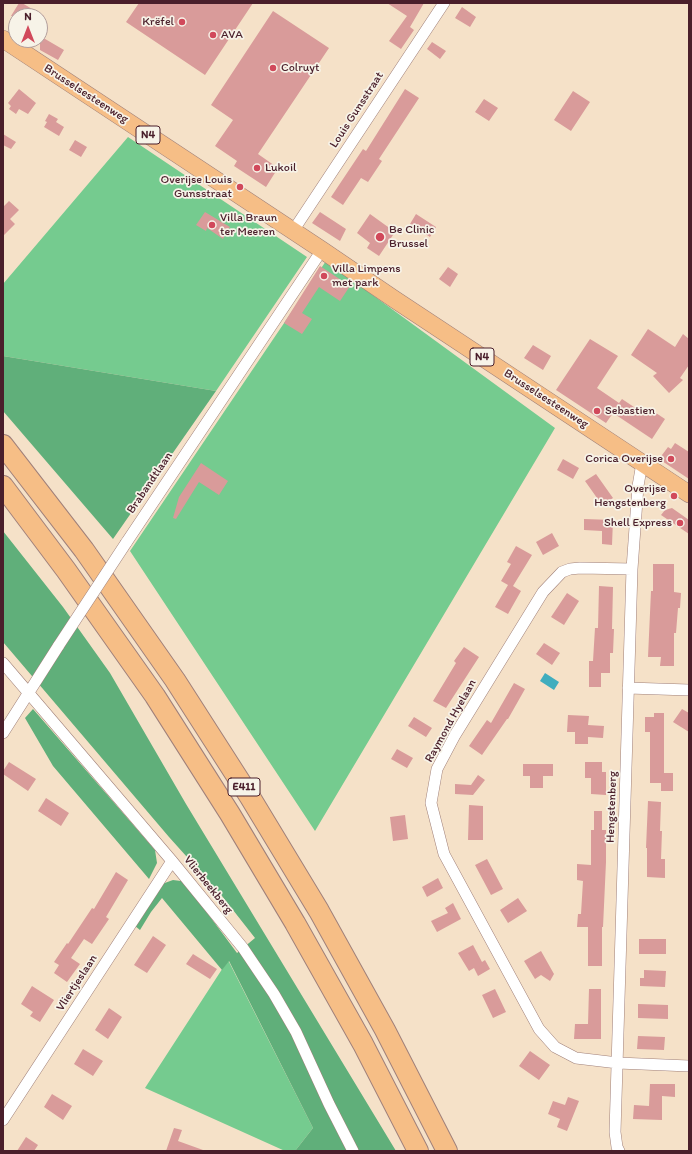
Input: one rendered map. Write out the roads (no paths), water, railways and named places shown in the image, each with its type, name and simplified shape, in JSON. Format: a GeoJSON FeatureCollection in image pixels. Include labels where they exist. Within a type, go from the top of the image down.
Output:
{"type":"FeatureCollection","features":[{"type":"Feature","properties":{"kind":"highway","name":"E411"},"geometry":{"type":"LineString","coordinates":[[3,446],[84,550],[130,615],[175,680],[250,797],[319,911],[385,1030],[447,1151]]}},
{"type":"Feature","properties":{"kind":"highway","name":"E411"},"geometry":{"type":"LineString","coordinates":[[3,486],[66,570],[155,696],[230,814],[295,923],[363,1044],[418,1151]]}},
{"type":"Feature","properties":{"kind":"main road","name":"Brusselsesteenweg"},"geometry":{"type":"LineString","coordinates":[[3,39],[689,494]]}},
{"type":"Feature","properties":{"kind":"street","name":"Louis Gunsstraat"},"geometry":{"type":"LineString","coordinates":[[293,231],[444,3]]}},
{"type":"Feature","properties":{"kind":"street","name":"Brabandtlaan"},"geometry":{"type":"LineString","coordinates":[[3,733],[126,543],[322,250]]}},
{"type":"Feature","properties":{"kind":"street","name":"Hengstenberg"},"geometry":{"type":"LineString","coordinates":[[618,1151],[615,1132],[632,569],[638,486],[642,463]]}},
{"type":"Feature","properties":{"kind":"street","name":"Raymond Hyelaan"},"geometry":{"type":"LineString","coordinates":[[632,569],[570,569],[562,572],[548,586],[455,735],[437,769],[431,803],[444,854],[539,1030],[555,1047],[576,1058],[618,1063],[689,1066]]}},
{"type":"Feature","properties":{"kind":"street","name":"Vlierbeekberg"},"geometry":{"type":"LineString","coordinates":[[3,663],[243,948],[274,994],[296,1032],[329,1104],[353,1151]]}},
{"type":"Feature","properties":{"kind":"street"},"geometry":{"type":"LineString","coordinates":[[628,688],[689,690]]}},
{"type":"Feature","properties":{"kind":"street","name":"Vliertjeslaan"},"geometry":{"type":"LineString","coordinates":[[3,1120],[172,862]]}},
{"type":"Feature","properties":{"kind":"water"},"geometry":{"type":"Polygon","coordinates":[[[545,673],[559,682],[554,690],[540,681],[545,673]]]}},
{"type":"Feature","properties":{"kind":"place","name":"Krëfel"},"geometry":{"type":"Point","coordinates":[182,22]}},
{"type":"Feature","properties":{"kind":"place","name":"AVA"},"geometry":{"type":"Point","coordinates":[213,35]}},
{"type":"Feature","properties":{"kind":"place","name":"Colruyt"},"geometry":{"type":"Point","coordinates":[273,68]}},
{"type":"Feature","properties":{"kind":"place","name":"Lukoil"},"geometry":{"type":"Point","coordinates":[257,168]}},
{"type":"Feature","properties":{"kind":"place","name":"Overijse Louis Gunsstraat"},"geometry":{"type":"Point","coordinates":[240,187]}},
{"type":"Feature","properties":{"kind":"place","name":"Villa Braun ter Meeren"},"geometry":{"type":"Point","coordinates":[212,225]}},
{"type":"Feature","properties":{"kind":"place","name":"Be Clinic Brussel"},"geometry":{"type":"Point","coordinates":[380,237]}},
{"type":"Feature","properties":{"kind":"place","name":"Villa Limpens met park"},"geometry":{"type":"Point","coordinates":[324,276]}},
{"type":"Feature","properties":{"kind":"place","name":"Sebastien"},"geometry":{"type":"Point","coordinates":[597,411]}},
{"type":"Feature","properties":{"kind":"place","name":"Corica Overijse"},"geometry":{"type":"Point","coordinates":[671,459]}},
{"type":"Feature","properties":{"kind":"place","name":"Overijse Hengstenberg"},"geometry":{"type":"Point","coordinates":[674,496]}},
{"type":"Feature","properties":{"kind":"place","name":"Shell Express"},"geometry":{"type":"Point","coordinates":[680,523]}}]}
